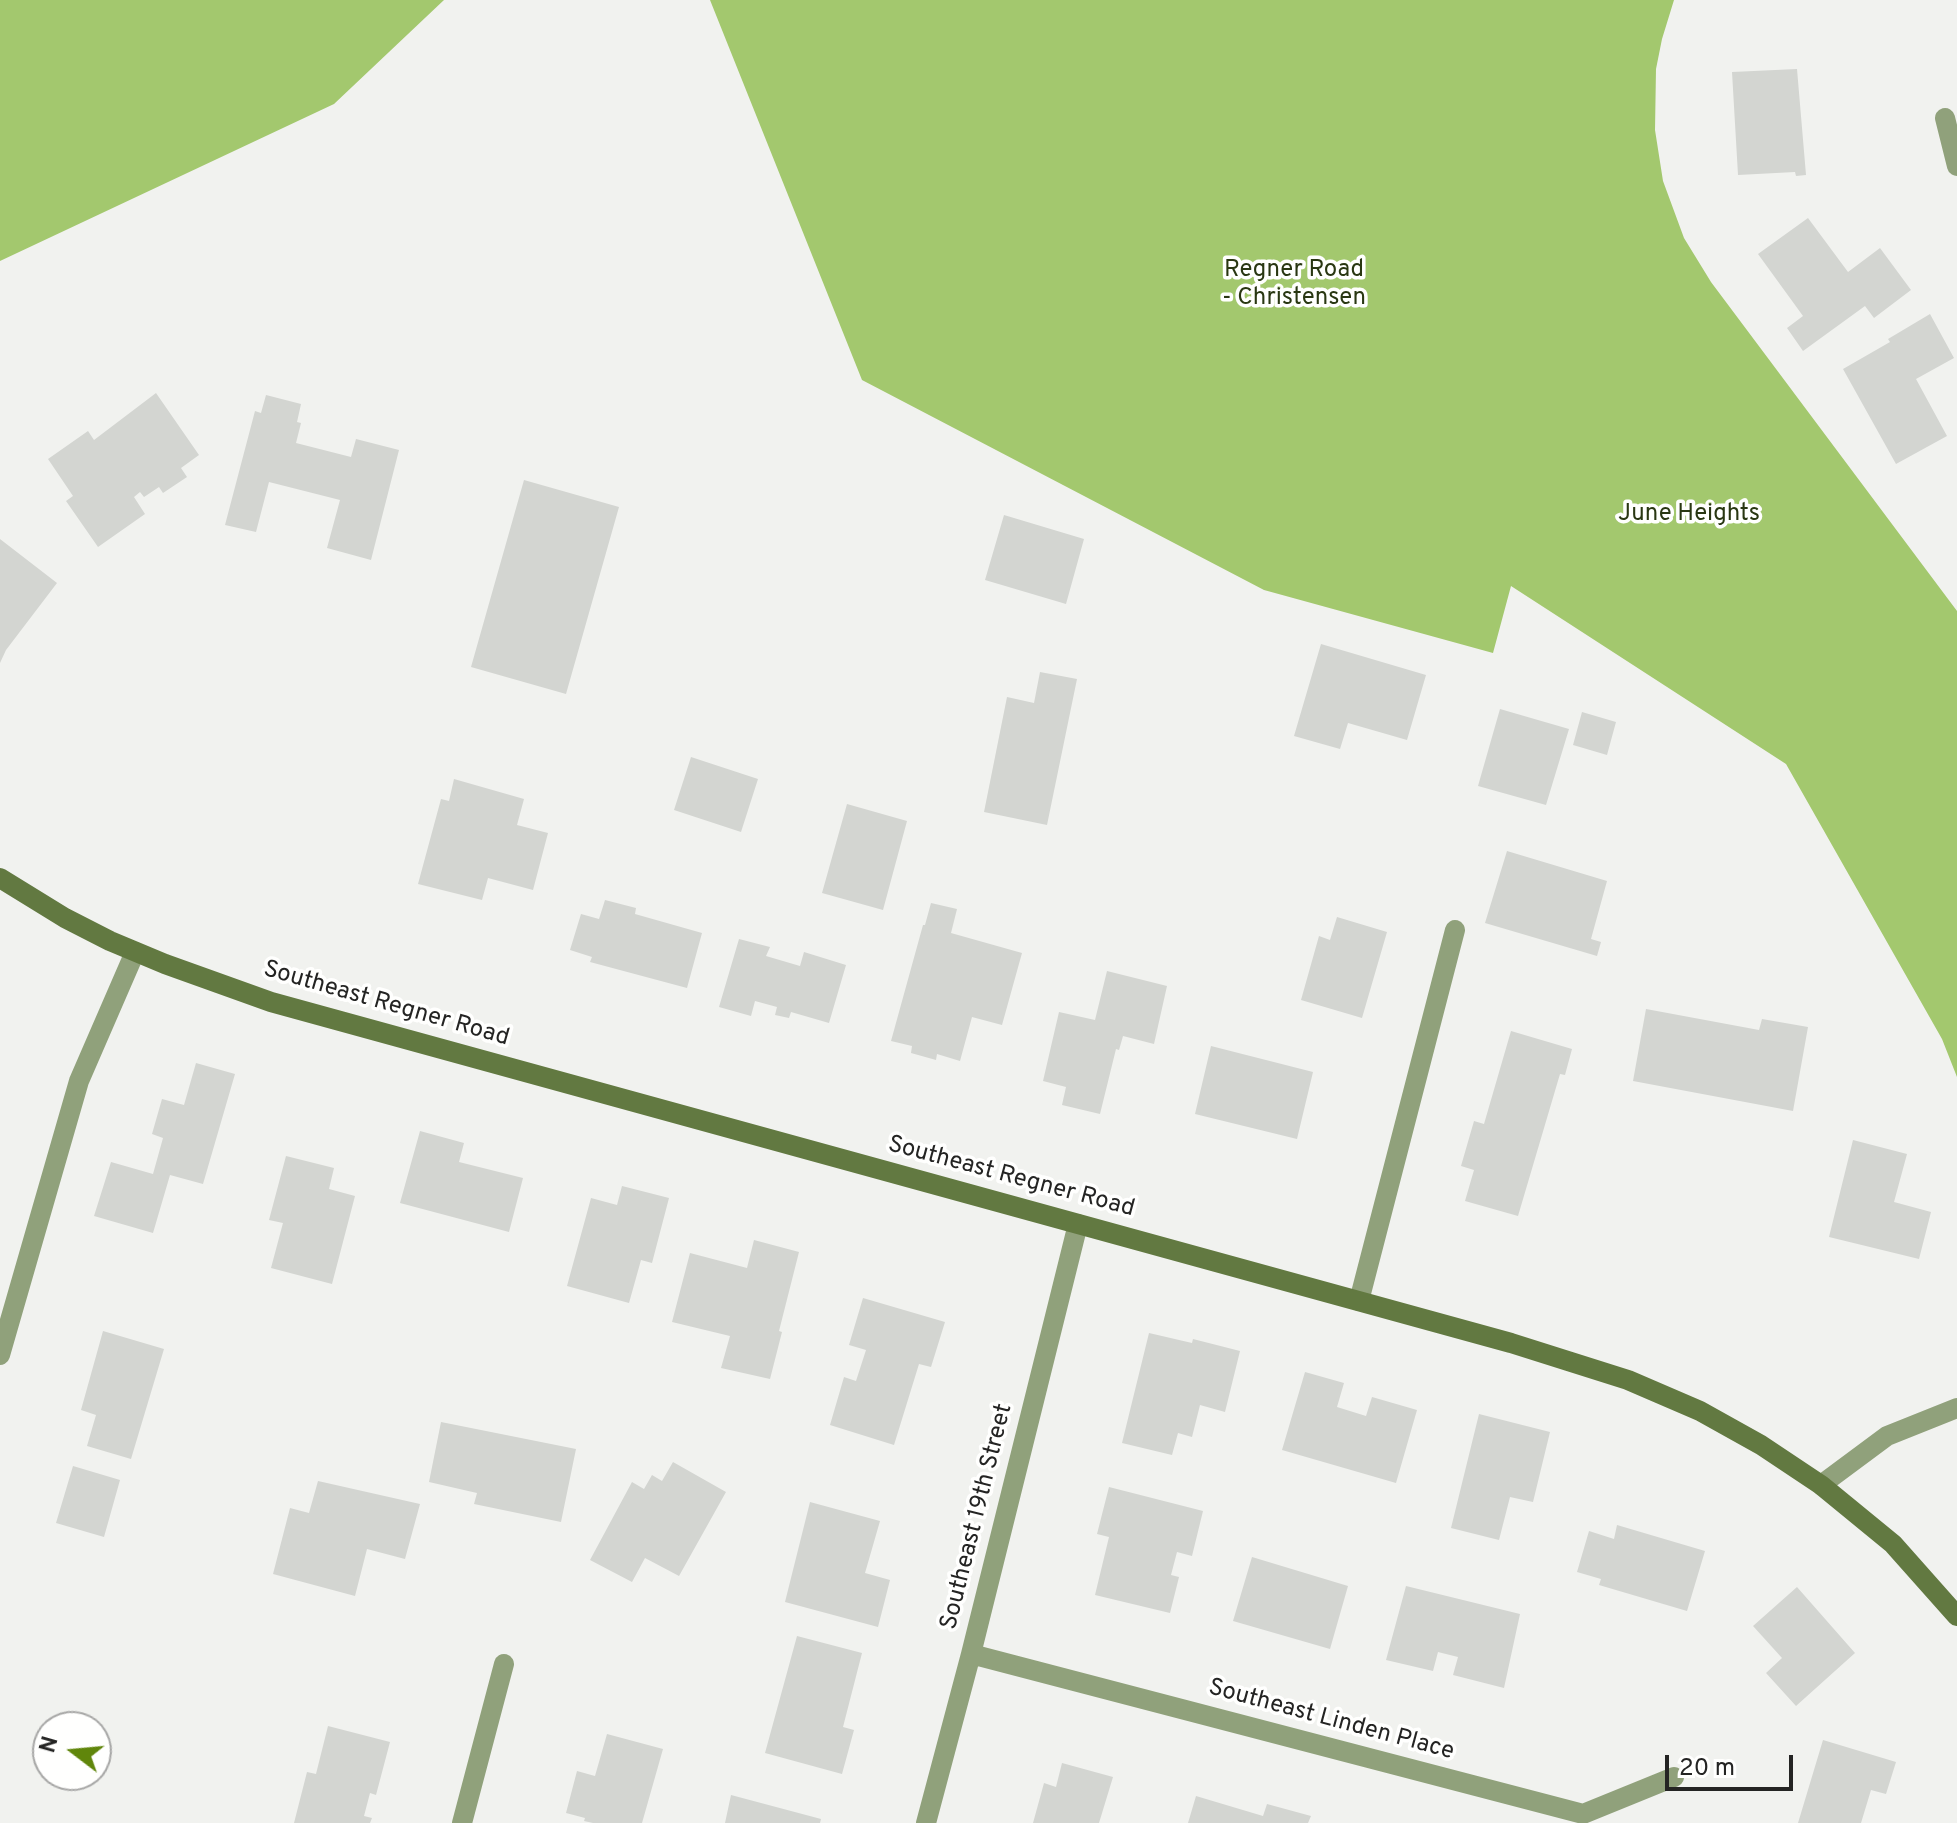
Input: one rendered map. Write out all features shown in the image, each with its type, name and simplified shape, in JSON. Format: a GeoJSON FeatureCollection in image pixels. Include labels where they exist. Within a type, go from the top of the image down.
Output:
{"type":"FeatureCollection","features":[{"type":"Feature","properties":{"kind":"street"},"geometry":{"type":"LineString","coordinates":[[1945,118],[1957,166]]}},
{"type":"Feature","properties":{"kind":"street","name":"Southeast Regner Road"},"geometry":{"type":"LineString","coordinates":[[0,878],[65,918],[135,952],[271,1002],[1511,1343],[1628,1380],[1712,1418],[1761,1445],[1821,1485],[1893,1544],[1957,1616]]}},
{"type":"Feature","properties":{"kind":"street"},"geometry":{"type":"LineString","coordinates":[[1359,1301],[1455,930]]}},
{"type":"Feature","properties":{"kind":"street"},"geometry":{"type":"LineString","coordinates":[[0,1355],[79,1081],[135,952]]}},
{"type":"Feature","properties":{"kind":"street","name":"Southeast 19th Street"},"geometry":{"type":"LineString","coordinates":[[926,1823],[1078,1224]]}},
{"type":"Feature","properties":{"kind":"street"},"geometry":{"type":"LineString","coordinates":[[1821,1485],[1887,1436],[1957,1408]]}},
{"type":"Feature","properties":{"kind":"street","name":"Southeast Linden Place"},"geometry":{"type":"LineString","coordinates":[[971,1654],[1583,1814],[1674,1777]]}},
{"type":"Feature","properties":{"kind":"street"},"geometry":{"type":"LineString","coordinates":[[462,1823],[504,1664]]}},
{"type":"Feature","properties":{"kind":"green space"},"geometry":{"type":"Polygon","coordinates":[[[0,0],[444,0],[334,104],[0,261],[0,0]]]}},
{"type":"Feature","properties":{"kind":"green space","name":"Regner Road - Christensen"},"geometry":{"type":"Polygon","coordinates":[[[710,0],[1674,0],[1656,69],[1655,130],[1663,181],[1684,238],[1711,282],[1957,611],[1957,1077],[1942,1039],[1786,764],[1511,586],[1493,653],[1264,590],[862,380],[710,0]]]}},
{"type":"Feature","properties":{"kind":"building"},"geometry":{"type":"Polygon","coordinates":[[[1797,69],[1806,175],[1796,176],[1795,172],[1738,175],[1732,72],[1797,69]]]}},
{"type":"Feature","properties":{"kind":"building"},"geometry":{"type":"Polygon","coordinates":[[[1808,218],[1848,272],[1880,248],[1911,290],[1874,318],[1865,306],[1803,351],[1787,328],[1803,316],[1758,254],[1808,218]]]}},
{"type":"Feature","properties":{"kind":"building"},"geometry":{"type":"Polygon","coordinates":[[[1930,314],[1954,358],[1916,379],[1947,436],[1896,464],[1843,369],[1930,314]]]}},
{"type":"Feature","properties":{"kind":"building"},"geometry":{"type":"Polygon","coordinates":[[[156,393],[199,455],[181,468],[187,477],[163,493],[159,487],[144,497],[140,492],[134,497],[145,514],[98,547],[66,501],[73,496],[48,459],[88,431],[94,440],[156,393]]]}},
{"type":"Feature","properties":{"kind":"building"},"geometry":{"type":"Polygon","coordinates":[[[266,395],[301,404],[297,422],[301,423],[296,443],[351,457],[356,439],[399,450],[371,560],[327,548],[340,500],[269,482],[256,532],[225,525],[255,411],[261,413],[266,395]]]}},
{"type":"Feature","properties":{"kind":"building"},"geometry":{"type":"Polygon","coordinates":[[[524,480],[619,507],[566,694],[471,667],[524,480]]]}},
{"type":"Feature","properties":{"kind":"building"},"geometry":{"type":"Polygon","coordinates":[[[1004,515],[1084,539],[1066,604],[985,580],[1004,515]]]}},
{"type":"Feature","properties":{"kind":"building"},"geometry":{"type":"Polygon","coordinates":[[[0,539],[57,583],[6,650],[0,663],[0,539]]]}},
{"type":"Feature","properties":{"kind":"building"},"geometry":{"type":"Polygon","coordinates":[[[1321,644],[1426,675],[1407,740],[1348,723],[1340,749],[1294,736],[1321,644]]]}},
{"type":"Feature","properties":{"kind":"building"},"geometry":{"type":"Polygon","coordinates":[[[1040,672],[1077,679],[1047,825],[984,812],[1007,697],[1034,703],[1040,672]]]}},
{"type":"Feature","properties":{"kind":"building"},"geometry":{"type":"Polygon","coordinates":[[[1500,709],[1569,729],[1546,805],[1478,786],[1500,709]]]}},
{"type":"Feature","properties":{"kind":"building"},"geometry":{"type":"Polygon","coordinates":[[[1582,712],[1616,722],[1607,755],[1573,745],[1582,712]]]}},
{"type":"Feature","properties":{"kind":"building"},"geometry":{"type":"Polygon","coordinates":[[[691,757],[758,779],[741,832],[674,810],[691,757]]]}},
{"type":"Feature","properties":{"kind":"building"},"geometry":{"type":"Polygon","coordinates":[[[454,779],[524,799],[517,825],[548,833],[533,890],[488,878],[482,900],[418,884],[441,799],[449,801],[454,779]]]}},
{"type":"Feature","properties":{"kind":"building"},"geometry":{"type":"Polygon","coordinates":[[[847,804],[907,821],[883,910],[822,893],[847,804]]]}},
{"type":"Feature","properties":{"kind":"building"},"geometry":{"type":"Polygon","coordinates":[[[1507,851],[1607,881],[1591,939],[1601,942],[1597,956],[1485,923],[1507,851]]]}},
{"type":"Feature","properties":{"kind":"building"},"geometry":{"type":"Polygon","coordinates":[[[605,900],[636,908],[635,914],[702,933],[687,988],[590,962],[592,957],[570,950],[581,914],[599,919],[605,900]]]}},
{"type":"Feature","properties":{"kind":"building"},"geometry":{"type":"Polygon","coordinates":[[[931,903],[957,909],[951,933],[1022,953],[1002,1025],[972,1017],[960,1061],[937,1054],[936,1060],[911,1053],[912,1046],[891,1041],[931,903]]]}},
{"type":"Feature","properties":{"kind":"building"},"geometry":{"type":"Polygon","coordinates":[[[1337,917],[1387,932],[1362,1018],[1301,1000],[1319,936],[1330,940],[1337,917]]]}},
{"type":"Feature","properties":{"kind":"building"},"geometry":{"type":"Polygon","coordinates":[[[739,939],[770,947],[766,956],[800,966],[804,952],[846,965],[829,1023],[791,1012],[789,1018],[775,1015],[777,1007],[755,1001],[751,1016],[719,1007],[739,939]]]}},
{"type":"Feature","properties":{"kind":"building"},"geometry":{"type":"Polygon","coordinates":[[[1107,971],[1167,986],[1154,1044],[1123,1036],[1119,1050],[1116,1049],[1100,1114],[1062,1105],[1066,1087],[1043,1081],[1059,1012],[1095,1020],[1107,971]]]}},
{"type":"Feature","properties":{"kind":"building"},"geometry":{"type":"Polygon","coordinates":[[[1646,1009],[1759,1030],[1762,1019],[1808,1027],[1793,1111],[1633,1081],[1646,1009]]]}},
{"type":"Feature","properties":{"kind":"building"},"geometry":{"type":"Polygon","coordinates":[[[1511,1031],[1572,1049],[1565,1075],[1560,1074],[1518,1216],[1465,1201],[1474,1170],[1461,1166],[1474,1121],[1484,1124],[1511,1031]]]}},
{"type":"Feature","properties":{"kind":"building"},"geometry":{"type":"Polygon","coordinates":[[[1211,1046],[1313,1072],[1297,1139],[1195,1114],[1211,1046]]]}},
{"type":"Feature","properties":{"kind":"building"},"geometry":{"type":"Polygon","coordinates":[[[196,1063],[235,1074],[203,1184],[170,1175],[153,1233],[94,1216],[111,1162],[153,1174],[163,1138],[152,1134],[162,1099],[184,1105],[196,1063]]]}},
{"type":"Feature","properties":{"kind":"building"},"geometry":{"type":"Polygon","coordinates":[[[420,1131],[464,1143],[459,1162],[523,1178],[509,1232],[400,1203],[420,1131]]]}},
{"type":"Feature","properties":{"kind":"building"},"geometry":{"type":"Polygon","coordinates":[[[1853,1140],[1907,1154],[1894,1202],[1931,1212],[1919,1259],[1829,1237],[1853,1140]]]}},
{"type":"Feature","properties":{"kind":"building"},"geometry":{"type":"Polygon","coordinates":[[[286,1156],[334,1168],[329,1189],[355,1196],[332,1284],[271,1268],[283,1223],[269,1220],[286,1156]]]}},
{"type":"Feature","properties":{"kind":"building"},"geometry":{"type":"Polygon","coordinates":[[[622,1186],[669,1198],[652,1263],[641,1260],[629,1303],[567,1286],[591,1198],[617,1205],[622,1186]]]}},
{"type":"Feature","properties":{"kind":"building"},"geometry":{"type":"Polygon","coordinates":[[[754,1240],[799,1252],[770,1379],[721,1368],[730,1336],[672,1322],[690,1253],[747,1268],[754,1240]]]}},
{"type":"Feature","properties":{"kind":"building"},"geometry":{"type":"Polygon","coordinates":[[[863,1298],[945,1322],[931,1367],[919,1364],[894,1445],[830,1425],[844,1377],[856,1381],[866,1350],[849,1345],[863,1298]]]}},
{"type":"Feature","properties":{"kind":"building"},"geometry":{"type":"Polygon","coordinates":[[[103,1331],[164,1349],[131,1459],[87,1446],[96,1415],[81,1410],[103,1331]]]}},
{"type":"Feature","properties":{"kind":"building"},"geometry":{"type":"Polygon","coordinates":[[[1149,1333],[1192,1343],[1193,1339],[1240,1351],[1225,1412],[1200,1405],[1192,1437],[1178,1433],[1172,1455],[1122,1443],[1149,1333]]]}},
{"type":"Feature","properties":{"kind":"building"},"geometry":{"type":"Polygon","coordinates":[[[1305,1372],[1344,1383],[1337,1407],[1366,1416],[1372,1397],[1417,1410],[1396,1483],[1282,1450],[1305,1372]]]}},
{"type":"Feature","properties":{"kind":"building"},"geometry":{"type":"Polygon","coordinates":[[[1479,1414],[1550,1432],[1533,1502],[1510,1497],[1499,1540],[1451,1528],[1479,1414]]]}},
{"type":"Feature","properties":{"kind":"building"},"geometry":{"type":"Polygon","coordinates":[[[441,1422],[576,1449],[561,1522],[474,1504],[477,1493],[429,1482],[441,1422]]]}},
{"type":"Feature","properties":{"kind":"building"},"geometry":{"type":"Polygon","coordinates":[[[673,1462],[726,1492],[679,1576],[645,1558],[632,1582],[590,1560],[632,1482],[644,1489],[652,1475],[662,1481],[673,1462]]]}},
{"type":"Feature","properties":{"kind":"building"},"geometry":{"type":"Polygon","coordinates":[[[73,1466],[120,1480],[104,1537],[56,1523],[73,1466]]]}},
{"type":"Feature","properties":{"kind":"building"},"geometry":{"type":"Polygon","coordinates":[[[318,1481],[420,1504],[405,1559],[367,1549],[355,1596],[273,1574],[290,1508],[309,1513],[318,1481]]]}},
{"type":"Feature","properties":{"kind":"building"},"geometry":{"type":"Polygon","coordinates":[[[1109,1487],[1203,1511],[1192,1556],[1177,1552],[1171,1575],[1179,1577],[1170,1613],[1095,1595],[1109,1537],[1097,1534],[1109,1487]]]}},
{"type":"Feature","properties":{"kind":"building"},"geometry":{"type":"Polygon","coordinates":[[[810,1502],[880,1521],[865,1573],[890,1580],[878,1627],[785,1602],[810,1502]]]}},
{"type":"Feature","properties":{"kind":"building"},"geometry":{"type":"Polygon","coordinates":[[[1617,1525],[1705,1551],[1687,1611],[1599,1585],[1601,1579],[1577,1572],[1589,1531],[1614,1539],[1617,1525]]]}},
{"type":"Feature","properties":{"kind":"building"},"geometry":{"type":"Polygon","coordinates":[[[1252,1557],[1348,1586],[1330,1649],[1233,1621],[1252,1557]]]}},
{"type":"Feature","properties":{"kind":"building"},"geometry":{"type":"Polygon","coordinates":[[[1406,1586],[1520,1614],[1504,1688],[1453,1675],[1458,1657],[1438,1652],[1433,1671],[1386,1660],[1406,1586]]]}},
{"type":"Feature","properties":{"kind":"building"},"geometry":{"type":"Polygon","coordinates":[[[1797,1587],[1855,1653],[1796,1706],[1766,1673],[1782,1658],[1753,1626],[1797,1587]]]}},
{"type":"Feature","properties":{"kind":"building"},"geometry":{"type":"Polygon","coordinates":[[[797,1636],[862,1653],[843,1727],[854,1730],[842,1774],[765,1753],[797,1636]]]}},
{"type":"Feature","properties":{"kind":"building"},"geometry":{"type":"Polygon","coordinates":[[[328,1726],[390,1742],[376,1795],[370,1793],[364,1816],[372,1818],[370,1823],[294,1823],[307,1772],[316,1774],[328,1726]]]}},
{"type":"Feature","properties":{"kind":"building"},"geometry":{"type":"Polygon","coordinates":[[[607,1734],[663,1749],[642,1823],[593,1823],[566,1813],[577,1771],[595,1776],[607,1734]]]}},
{"type":"Feature","properties":{"kind":"building"},"geometry":{"type":"Polygon","coordinates":[[[1823,1740],[1896,1762],[1886,1794],[1871,1790],[1861,1823],[1798,1823],[1823,1740]]]}},
{"type":"Feature","properties":{"kind":"building"},"geometry":{"type":"Polygon","coordinates":[[[1062,1763],[1113,1777],[1099,1823],[1033,1823],[1044,1783],[1056,1787],[1062,1763]]]}},
{"type":"Feature","properties":{"kind":"building"},"geometry":{"type":"Polygon","coordinates":[[[731,1795],[821,1819],[820,1823],[725,1823],[731,1795]]]}},
{"type":"Feature","properties":{"kind":"building"},"geometry":{"type":"Polygon","coordinates":[[[1196,1796],[1263,1816],[1267,1804],[1311,1816],[1308,1823],[1188,1823],[1196,1796]]]}},
{"type":"Feature","properties":{"kind":"park label","name":"June Heights"},"geometry":{"type":"Point","coordinates":[1689,515]}}]}
